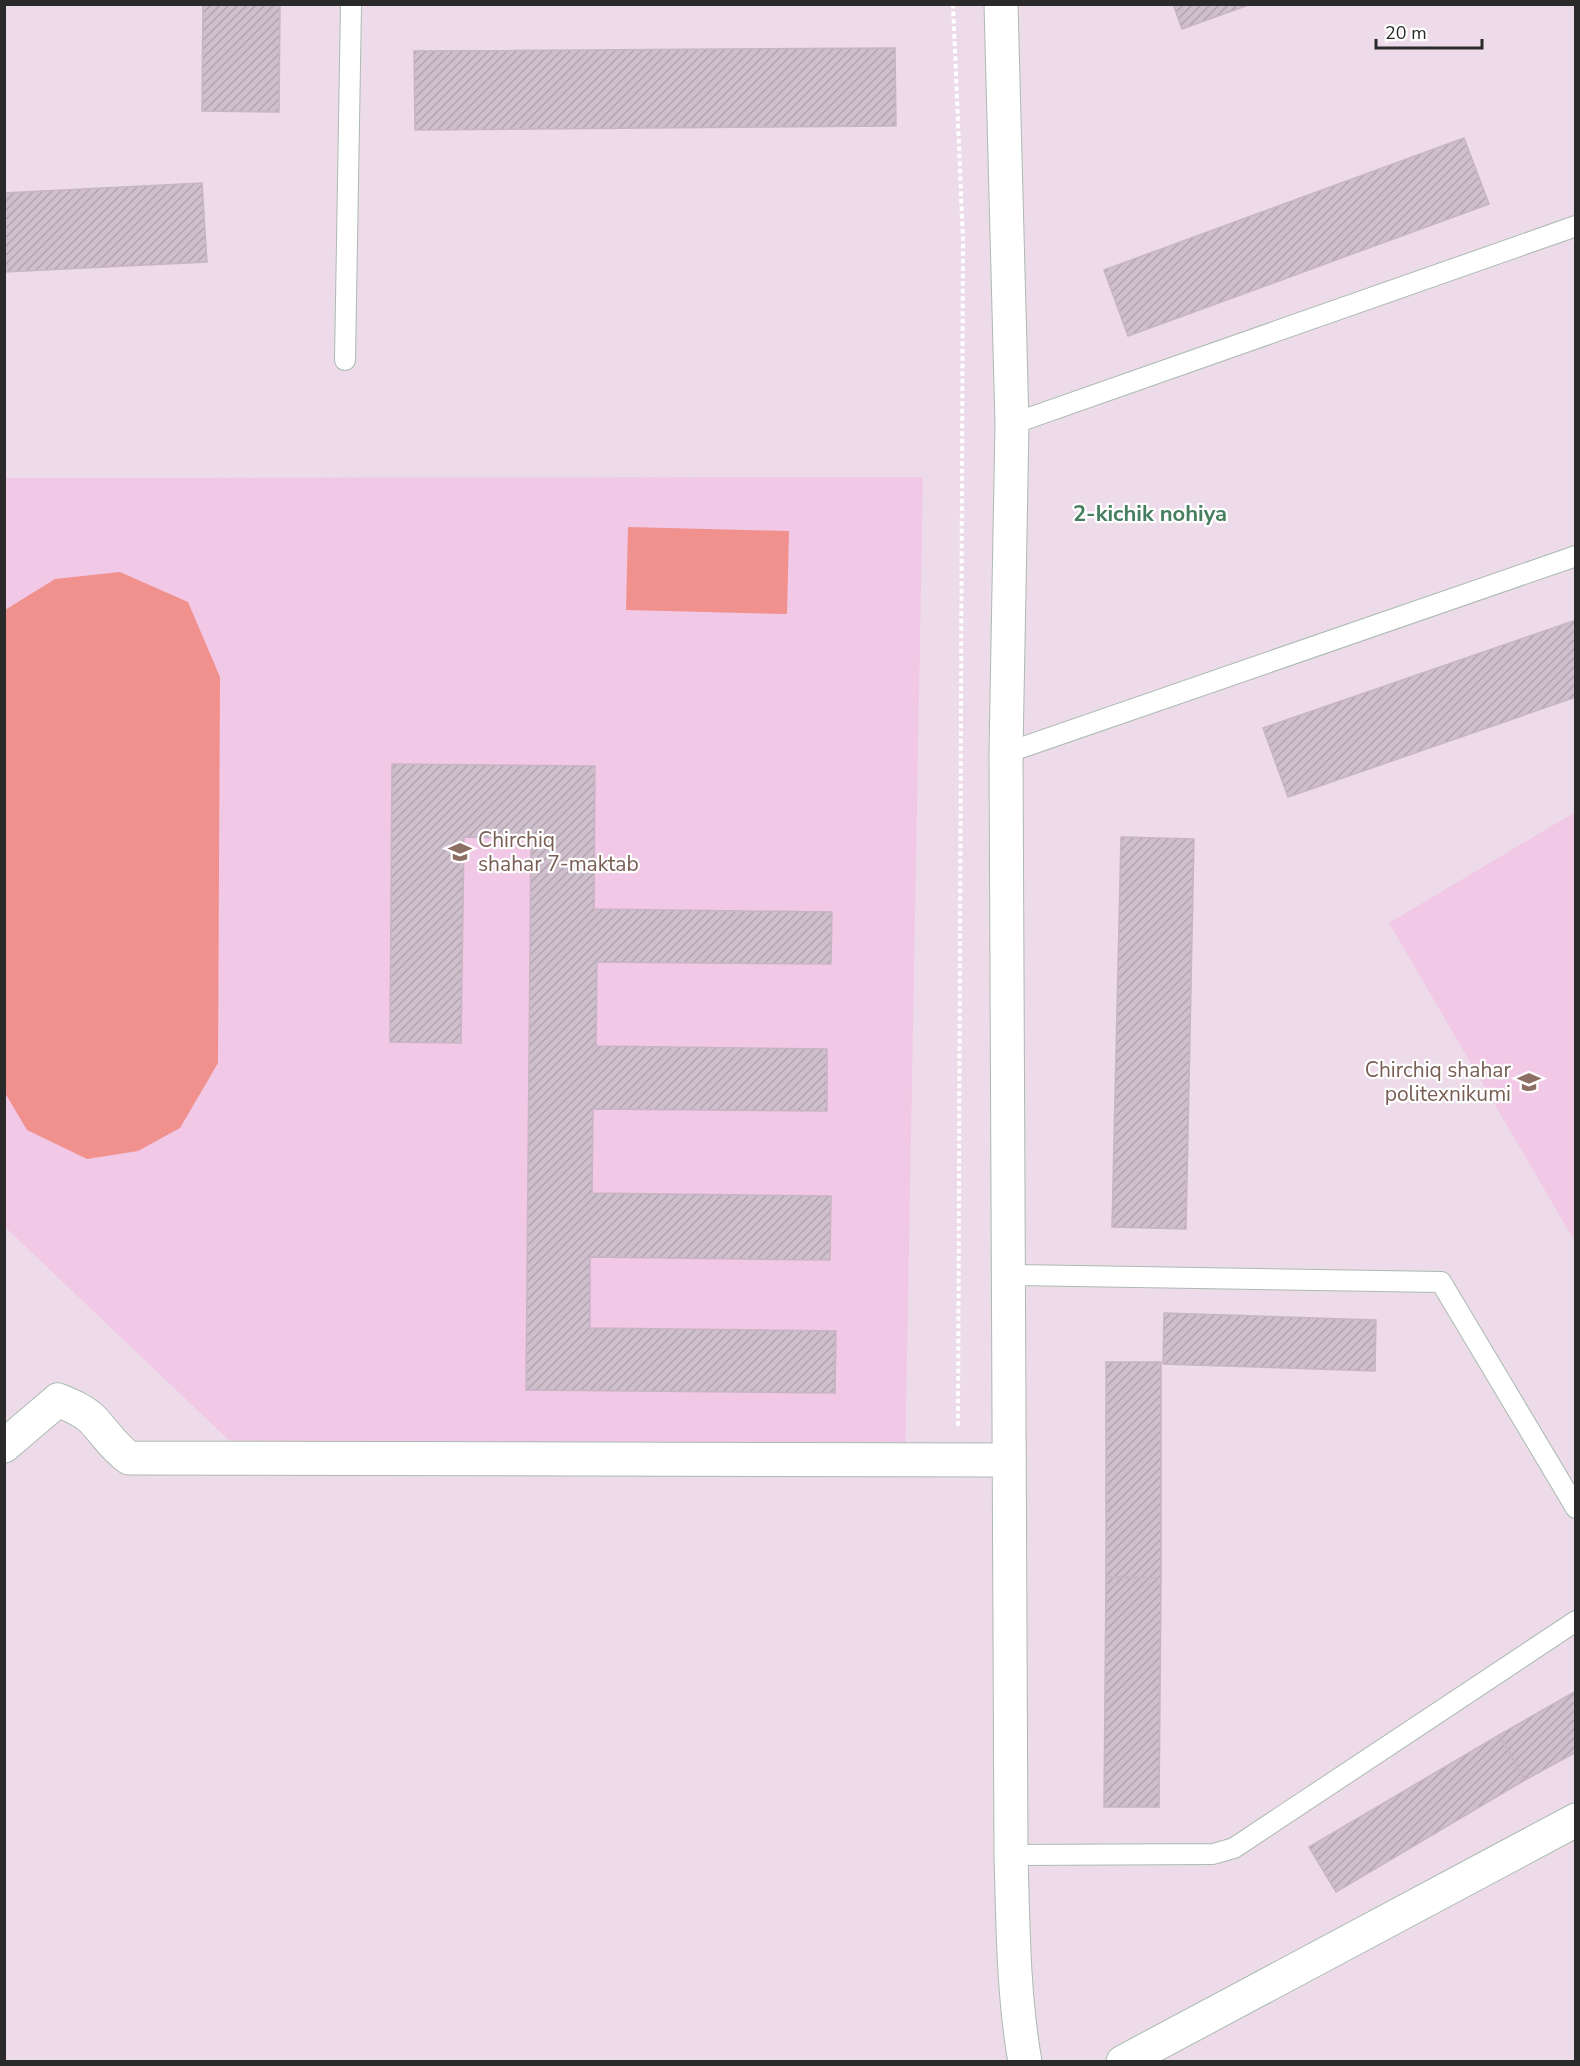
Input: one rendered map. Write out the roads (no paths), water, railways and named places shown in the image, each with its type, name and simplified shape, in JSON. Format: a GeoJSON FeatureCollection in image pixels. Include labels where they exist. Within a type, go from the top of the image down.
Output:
{"type":"FeatureCollection","features":[{"type":"Feature","properties":{"kind":"street"},"geometry":{"type":"LineString","coordinates":[[1001,4],[1012,424],[1006,753],[1011,1855],[1013,1956],[1018,2022],[1025,2061]]}},
{"type":"Feature","properties":{"kind":"street"},"geometry":{"type":"LineString","coordinates":[[4,1446],[58,1400],[92,1419],[116,1449],[129,1458],[1009,1460]]}},
{"type":"Feature","properties":{"kind":"street"},"geometry":{"type":"LineString","coordinates":[[1123,2061],[1575,1820]]}},
{"type":"Feature","properties":{"kind":"lane"},"geometry":{"type":"LineString","coordinates":[[345,360],[351,4]]}},
{"type":"Feature","properties":{"kind":"lane"},"geometry":{"type":"LineString","coordinates":[[1012,424],[1575,226]]}},
{"type":"Feature","properties":{"kind":"lane"},"geometry":{"type":"LineString","coordinates":[[1006,753],[1575,556]]}},
{"type":"Feature","properties":{"kind":"lane"},"geometry":{"type":"LineString","coordinates":[[1009,1275],[1441,1282],[1575,1509]]}},
{"type":"Feature","properties":{"kind":"lane"},"geometry":{"type":"LineString","coordinates":[[1011,1855],[1213,1854],[1234,1848],[1575,1621]]}},
{"type":"Feature","properties":{"kind":"place","name":"Chirchiq shahar 7-maktab"},"geometry":{"type":"Point","coordinates":[460,852]}},
{"type":"Feature","properties":{"kind":"place","name":"Chirchiq shahar politexnikumi"},"geometry":{"type":"Point","coordinates":[1529,1082]}},
{"type":"Feature","properties":{"kind":"district","name":"2-kichik nohiya"},"geometry":{"type":"Point","coordinates":[1150,513]}}]}
